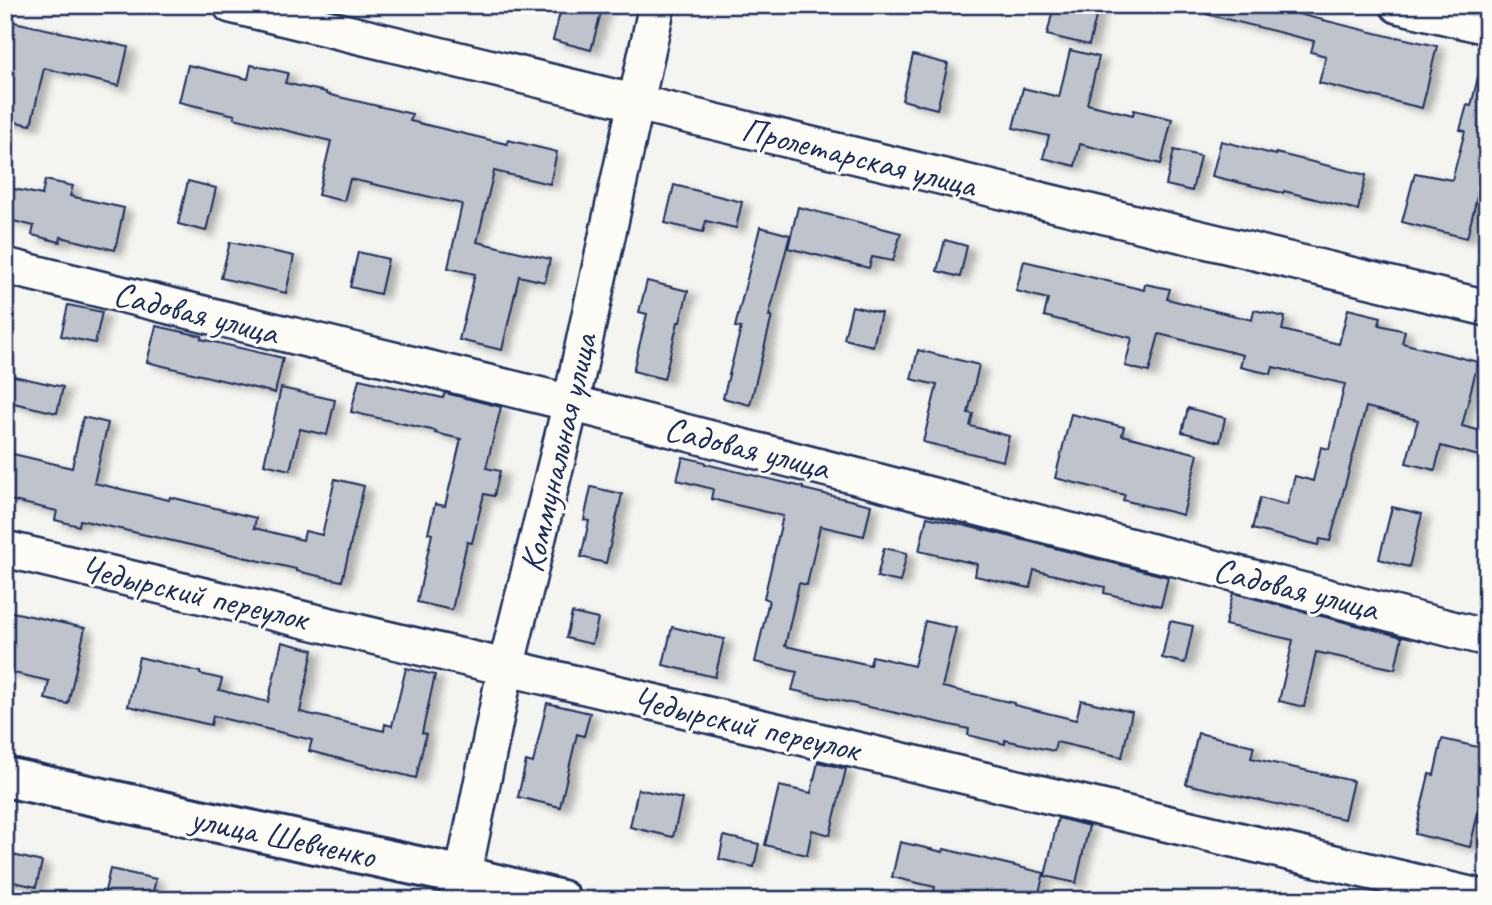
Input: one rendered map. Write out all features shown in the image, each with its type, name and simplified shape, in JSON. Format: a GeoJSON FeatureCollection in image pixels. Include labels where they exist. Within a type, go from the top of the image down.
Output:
{"type":"FeatureCollection","features":[{"type":"Feature","properties":{"kind":"street","name":"Пролетарская улица"},"geometry":{"type":"LineString","coordinates":[[231,5],[1487,308]]}},
{"type":"Feature","properties":{"kind":"street","name":"Коммунальная улица"},"geometry":{"type":"LineString","coordinates":[[461,888],[506,667],[571,403],[657,5]]}},
{"type":"Feature","properties":{"kind":"street"},"geometry":{"type":"LineString","coordinates":[[1398,5],[1487,26]]}},
{"type":"Feature","properties":{"kind":"street","name":"Садовая улица"},"geometry":{"type":"LineString","coordinates":[[5,266],[571,403],[1487,638]]}},
{"type":"Feature","properties":{"kind":"street","name":"Чедырский переулок"},"geometry":{"type":"LineString","coordinates":[[5,549],[1487,899]]}},
{"type":"Feature","properties":{"kind":"street","name":"улица Шевченко"},"geometry":{"type":"LineString","coordinates":[[5,777],[461,888],[561,900]]}},
{"type":"Feature","properties":{"kind":"building"},"geometry":{"type":"Polygon","coordinates":[[[562,5],[603,5],[591,50],[553,40],[562,5]]]}},
{"type":"Feature","properties":{"kind":"building"},"geometry":{"type":"Polygon","coordinates":[[[1054,5],[1099,5],[1089,45],[1047,35],[1054,5]]]}},
{"type":"Feature","properties":{"kind":"building"},"geometry":{"type":"Polygon","coordinates":[[[1207,5],[1283,5],[1282,10],[1437,46],[1422,108],[1319,83],[1326,56],[1311,52],[1314,41],[1206,14],[1207,5]]]}},
{"type":"Feature","properties":{"kind":"building"},"geometry":{"type":"Polygon","coordinates":[[[5,20],[128,47],[119,86],[44,68],[31,125],[5,120],[5,20]]]}},
{"type":"Feature","properties":{"kind":"building"},"geometry":{"type":"Polygon","coordinates":[[[1070,50],[1099,57],[1087,104],[1133,115],[1134,110],[1172,119],[1161,164],[1080,144],[1075,166],[1043,158],[1049,136],[1013,128],[1023,88],[1059,97],[1070,50]]]}},
{"type":"Feature","properties":{"kind":"building"},"geometry":{"type":"Polygon","coordinates":[[[913,55],[948,64],[937,109],[902,100],[913,55]]]}},
{"type":"Feature","properties":{"kind":"building"},"geometry":{"type":"Polygon","coordinates":[[[188,65],[248,79],[251,65],[288,73],[285,83],[412,114],[410,121],[507,144],[508,140],[557,152],[550,184],[494,171],[477,242],[550,259],[545,282],[519,276],[502,350],[459,340],[475,274],[448,268],[462,204],[350,179],[344,201],[318,195],[331,141],[179,102],[188,65]]]}},
{"type":"Feature","properties":{"kind":"building"},"geometry":{"type":"Polygon","coordinates":[[[1478,77],[1487,78],[1487,173],[1483,172],[1467,238],[1402,222],[1415,173],[1452,180],[1465,131],[1460,130],[1467,105],[1471,106],[1478,77]]]}},
{"type":"Feature","properties":{"kind":"building"},"geometry":{"type":"Polygon","coordinates":[[[1221,141],[1366,175],[1358,210],[1212,176],[1221,141]]]}},
{"type":"Feature","properties":{"kind":"building"},"geometry":{"type":"Polygon","coordinates":[[[1174,150],[1200,156],[1192,191],[1166,185],[1174,150]]]}},
{"type":"Feature","properties":{"kind":"building"},"geometry":{"type":"Polygon","coordinates":[[[45,180],[73,186],[70,196],[124,208],[115,250],[61,237],[60,242],[32,235],[34,226],[5,219],[5,187],[42,195],[45,180]]]}},
{"type":"Feature","properties":{"kind":"building"},"geometry":{"type":"Polygon","coordinates":[[[188,181],[216,188],[206,231],[178,224],[188,181]]]}},
{"type":"Feature","properties":{"kind":"building"},"geometry":{"type":"Polygon","coordinates":[[[674,185],[742,202],[736,228],[706,221],[703,232],[665,223],[674,185]]]}},
{"type":"Feature","properties":{"kind":"building"},"geometry":{"type":"Polygon","coordinates":[[[798,207],[901,233],[893,261],[872,257],[869,268],[788,248],[798,207]]]}},
{"type":"Feature","properties":{"kind":"building"},"geometry":{"type":"Polygon","coordinates":[[[760,227],[790,235],[750,405],[723,398],[741,328],[735,327],[760,227]]]}},
{"type":"Feature","properties":{"kind":"building"},"geometry":{"type":"Polygon","coordinates":[[[945,240],[967,246],[960,277],[937,271],[945,240]]]}},
{"type":"Feature","properties":{"kind":"building"},"geometry":{"type":"Polygon","coordinates":[[[230,242],[294,256],[286,293],[221,278],[230,242]]]}},
{"type":"Feature","properties":{"kind":"building"},"geometry":{"type":"Polygon","coordinates":[[[358,252],[388,259],[380,294],[350,287],[358,252]]]}},
{"type":"Feature","properties":{"kind":"building"},"geometry":{"type":"Polygon","coordinates":[[[1024,261],[1144,290],[1145,284],[1170,289],[1167,299],[1252,320],[1254,310],[1285,317],[1282,330],[1339,344],[1348,309],[1381,317],[1379,325],[1405,331],[1402,343],[1478,362],[1462,426],[1485,432],[1479,456],[1441,446],[1435,470],[1406,463],[1418,420],[1366,407],[1330,541],[1320,539],[1318,545],[1252,529],[1260,498],[1287,505],[1295,476],[1313,481],[1321,447],[1329,449],[1345,384],[1273,367],[1271,374],[1240,367],[1243,355],[1159,334],[1149,372],[1125,366],[1132,338],[1044,316],[1048,299],[1016,291],[1024,261]]]}},
{"type":"Feature","properties":{"kind":"building"},"geometry":{"type":"Polygon","coordinates":[[[647,281],[688,291],[664,379],[633,371],[647,314],[639,312],[647,281]]]}},
{"type":"Feature","properties":{"kind":"building"},"geometry":{"type":"Polygon","coordinates":[[[68,305],[102,312],[95,343],[61,336],[68,305]]]}},
{"type":"Feature","properties":{"kind":"building"},"geometry":{"type":"Polygon","coordinates":[[[852,306],[881,313],[873,346],[844,339],[852,306]]]}},
{"type":"Feature","properties":{"kind":"building"},"geometry":{"type":"Polygon","coordinates":[[[156,326],[283,358],[275,393],[147,362],[156,326]]]}},
{"type":"Feature","properties":{"kind":"building"},"geometry":{"type":"Polygon","coordinates":[[[918,350],[979,365],[968,413],[973,414],[970,426],[1009,436],[1003,461],[923,442],[937,385],[911,379],[918,350]]]}},
{"type":"Feature","properties":{"kind":"building"},"geometry":{"type":"Polygon","coordinates":[[[5,374],[63,387],[57,413],[5,401],[5,374]]]}},
{"type":"Feature","properties":{"kind":"building"},"geometry":{"type":"Polygon","coordinates":[[[359,379],[443,398],[445,393],[501,407],[486,468],[500,471],[494,496],[484,494],[472,543],[467,542],[452,610],[417,602],[432,534],[428,533],[435,504],[445,506],[461,439],[351,412],[359,379]]]}},
{"type":"Feature","properties":{"kind":"building"},"geometry":{"type":"Polygon","coordinates":[[[281,388],[335,400],[327,435],[300,429],[290,470],[264,464],[281,388]]]}},
{"type":"Feature","properties":{"kind":"building"},"geometry":{"type":"Polygon","coordinates":[[[1188,408],[1225,418],[1220,442],[1182,432],[1188,408]]]}},
{"type":"Feature","properties":{"kind":"building"},"geometry":{"type":"Polygon","coordinates":[[[1071,414],[1124,427],[1122,435],[1198,454],[1183,515],[1123,500],[1125,495],[1055,478],[1071,414]]]}},
{"type":"Feature","properties":{"kind":"building"},"geometry":{"type":"Polygon","coordinates":[[[83,417],[108,423],[94,483],[169,500],[170,497],[256,518],[254,528],[303,540],[305,531],[322,535],[335,479],[364,486],[342,581],[80,520],[79,526],[55,520],[57,511],[5,499],[5,452],[72,468],[83,417]]]}},
{"type":"Feature","properties":{"kind":"building"},"geometry":{"type":"Polygon","coordinates":[[[683,457],[871,505],[864,536],[820,526],[807,585],[799,583],[785,646],[870,665],[872,656],[914,666],[925,621],[956,628],[942,687],[1076,720],[1081,700],[1132,712],[1122,757],[1056,742],[1054,751],[1005,740],[1005,744],[968,735],[969,729],[792,690],[797,672],[755,662],[769,600],[764,598],[783,516],[711,499],[713,489],[677,480],[683,457]]]}},
{"type":"Feature","properties":{"kind":"building"},"geometry":{"type":"Polygon","coordinates":[[[591,487],[622,494],[606,563],[581,557],[589,521],[584,520],[591,487]]]}},
{"type":"Feature","properties":{"kind":"building"},"geometry":{"type":"Polygon","coordinates":[[[1392,507],[1422,514],[1409,567],[1379,559],[1392,507]]]}},
{"type":"Feature","properties":{"kind":"building"},"geometry":{"type":"Polygon","coordinates":[[[927,517],[1168,577],[1161,606],[1104,593],[1105,587],[1034,570],[1030,588],[975,576],[977,564],[919,551],[927,517]]]}},
{"type":"Feature","properties":{"kind":"building"},"geometry":{"type":"Polygon","coordinates":[[[884,548],[907,553],[900,582],[877,577],[884,548]]]}},
{"type":"Feature","properties":{"kind":"building"},"geometry":{"type":"Polygon","coordinates":[[[1233,593],[1402,637],[1395,669],[1316,652],[1304,707],[1279,701],[1293,640],[1225,625],[1233,593]]]}},
{"type":"Feature","properties":{"kind":"building"},"geometry":{"type":"Polygon","coordinates":[[[8,611],[85,628],[68,704],[45,699],[49,681],[5,671],[5,624],[8,611]]]}},
{"type":"Feature","properties":{"kind":"building"},"geometry":{"type":"Polygon","coordinates":[[[572,613],[598,619],[592,644],[566,638],[572,613]]]}},
{"type":"Feature","properties":{"kind":"building"},"geometry":{"type":"Polygon","coordinates":[[[1170,621],[1193,626],[1185,663],[1162,658],[1170,621]]]}},
{"type":"Feature","properties":{"kind":"building"},"geometry":{"type":"Polygon","coordinates":[[[672,627],[724,639],[715,677],[663,665],[672,627]]]}},
{"type":"Feature","properties":{"kind":"building"},"geometry":{"type":"Polygon","coordinates":[[[282,642],[313,650],[300,712],[384,731],[385,724],[392,726],[406,668],[435,675],[422,733],[426,734],[416,778],[309,751],[312,740],[213,716],[211,725],[128,706],[139,657],[222,679],[219,690],[268,702],[282,642]]]}},
{"type":"Feature","properties":{"kind":"building"},"geometry":{"type":"Polygon","coordinates":[[[547,703],[590,713],[584,736],[577,734],[560,807],[518,797],[526,761],[533,763],[547,703]]]}},
{"type":"Feature","properties":{"kind":"building"},"geometry":{"type":"Polygon","coordinates":[[[1198,733],[1254,746],[1251,758],[1353,781],[1344,819],[1186,784],[1198,733]]]}},
{"type":"Feature","properties":{"kind":"building"},"geometry":{"type":"Polygon","coordinates":[[[1442,739],[1487,749],[1487,775],[1470,847],[1415,834],[1429,774],[1434,775],[1442,739]]]}},
{"type":"Feature","properties":{"kind":"building"},"geometry":{"type":"Polygon","coordinates":[[[818,762],[846,769],[830,835],[812,830],[807,855],[765,845],[779,786],[811,793],[818,762]]]}},
{"type":"Feature","properties":{"kind":"building"},"geometry":{"type":"Polygon","coordinates":[[[638,789],[682,799],[673,837],[630,827],[638,789]]]}},
{"type":"Feature","properties":{"kind":"building"},"geometry":{"type":"Polygon","coordinates":[[[1058,818],[1089,826],[1076,883],[1045,876],[1058,818]]]}},
{"type":"Feature","properties":{"kind":"building"},"geometry":{"type":"Polygon","coordinates":[[[724,836],[759,844],[754,867],[719,859],[724,836]]]}},
{"type":"Feature","properties":{"kind":"building"},"geometry":{"type":"Polygon","coordinates":[[[900,842],[943,852],[944,849],[1044,873],[1037,900],[951,900],[933,896],[935,887],[892,877],[900,842]]]}},
{"type":"Feature","properties":{"kind":"building"},"geometry":{"type":"Polygon","coordinates":[[[9,854],[42,862],[36,887],[5,880],[9,854]]]}},
{"type":"Feature","properties":{"kind":"building"},"geometry":{"type":"Polygon","coordinates":[[[110,869],[156,879],[151,900],[103,900],[110,869]]]}}]}
